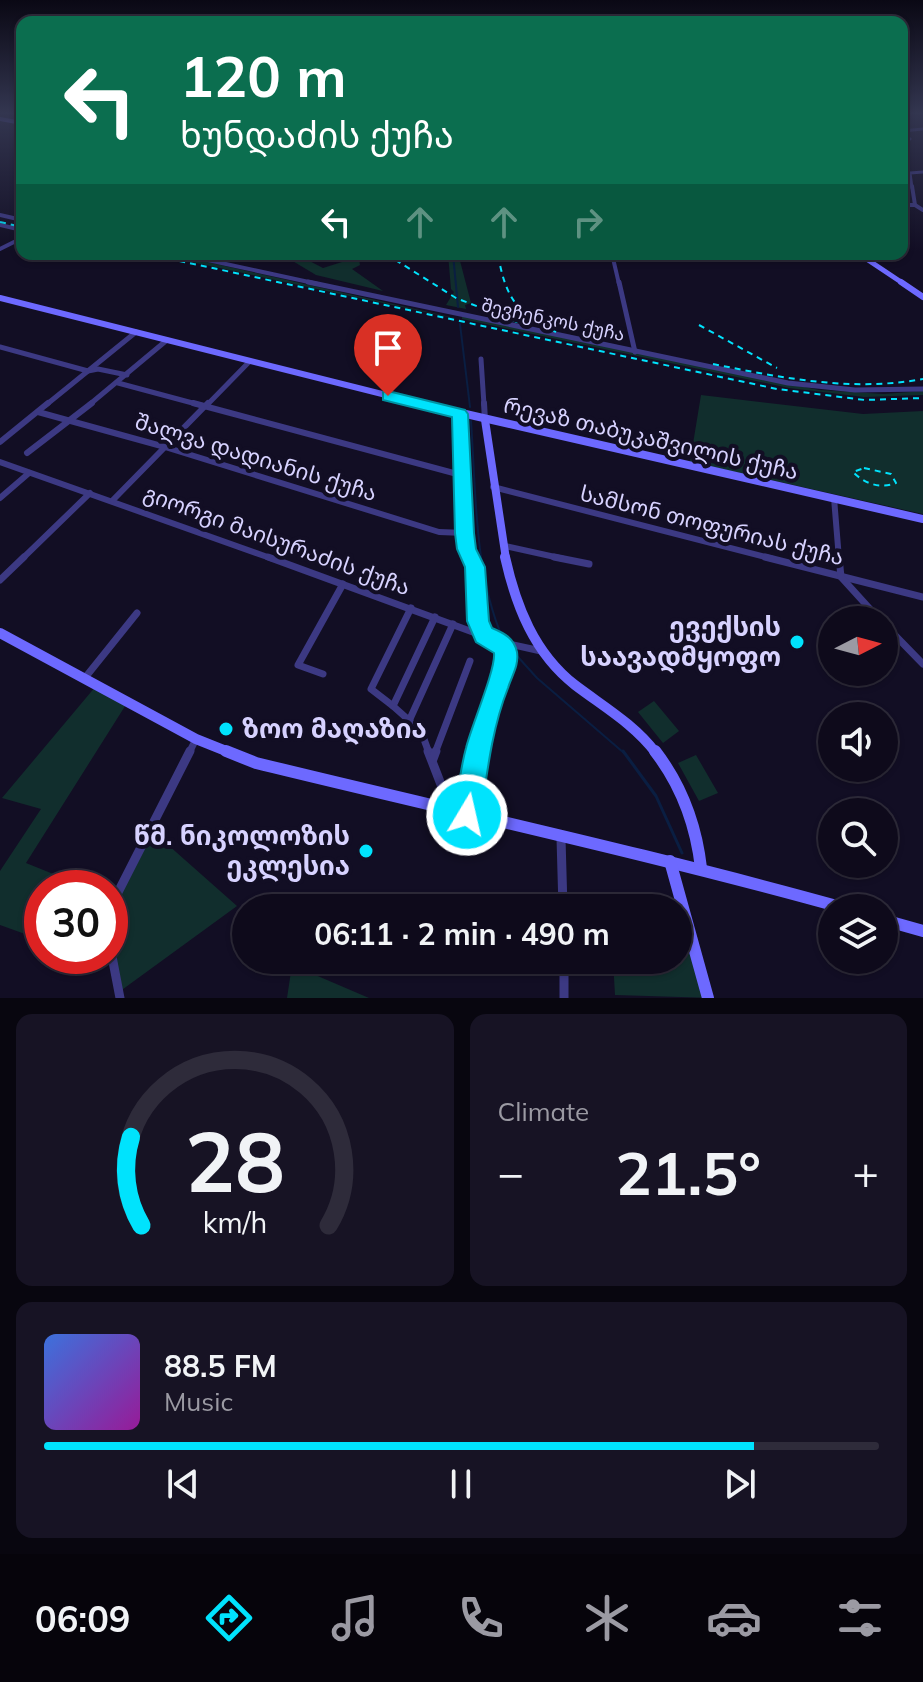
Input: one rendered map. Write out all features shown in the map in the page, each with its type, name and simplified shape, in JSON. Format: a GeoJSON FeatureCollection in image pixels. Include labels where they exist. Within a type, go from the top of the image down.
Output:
{"type":"FeatureCollection","features":[{"type":"Feature","properties":{"kind":"main road"},"geometry":{"type":"LineString","coordinates":[[868,260],[923,297]]}},
{"type":"Feature","properties":{"kind":"main road","name":"რევაზ თაბუკაშვილის ქუჩა"},"geometry":{"type":"LineString","coordinates":[[0,298],[485,420],[923,519]]}},
{"type":"Feature","properties":{"kind":"main road"},"geometry":{"type":"LineString","coordinates":[[485,420],[493,487],[524,622],[541,651],[568,682],[617,714],[639,733],[679,785],[700,842],[701,868]]}},
{"type":"Feature","properties":{"kind":"main road"},"geometry":{"type":"LineString","coordinates":[[0,633],[196,739],[256,763],[561,838],[701,868],[818,901]]}},
{"type":"Feature","properties":{"kind":"main road"},"geometry":{"type":"LineString","coordinates":[[670,861],[708,998]]}},
{"type":"Feature","properties":{"kind":"main road"},"geometry":{"type":"LineString","coordinates":[[898,924],[923,931]]}},
{"type":"Feature","properties":{"kind":"street"},"geometry":{"type":"LineString","coordinates":[[915,205],[910,173],[923,172]]}},
{"type":"Feature","properties":{"kind":"street"},"geometry":{"type":"LineString","coordinates":[[908,205],[923,210]]}},
{"type":"Feature","properties":{"kind":"street","name":"შევჩენკოს ქუჩა"},"geometry":{"type":"LineString","coordinates":[[208,260],[635,352],[819,387],[874,391],[923,389]]}},
{"type":"Feature","properties":{"kind":"street"},"geometry":{"type":"LineString","coordinates":[[613,260],[635,352]]}},
{"type":"Feature","properties":{"kind":"street"},"geometry":{"type":"LineString","coordinates":[[0,442],[136,332]]}},
{"type":"Feature","properties":{"kind":"street"},"geometry":{"type":"LineString","coordinates":[[27,453],[118,383],[167,340]]}},
{"type":"Feature","properties":{"kind":"street"},"geometry":{"type":"LineString","coordinates":[[0,347],[88,371],[98,369],[127,375]]}},
{"type":"Feature","properties":{"kind":"street"},"geometry":{"type":"LineString","coordinates":[[481,359],[485,420]]}},
{"type":"Feature","properties":{"kind":"street"},"geometry":{"type":"LineString","coordinates":[[113,500],[250,361]]}},
{"type":"Feature","properties":{"kind":"street"},"geometry":{"type":"LineString","coordinates":[[118,383],[461,475]]}},
{"type":"Feature","properties":{"kind":"street","name":"შალვა დადიანის ქუჩა"},"geometry":{"type":"LineString","coordinates":[[38,412],[165,447],[439,532],[465,533]]}},
{"type":"Feature","properties":{"kind":"street"},"geometry":{"type":"LineString","coordinates":[[460,414],[465,533],[467,549],[475,567],[476,604],[484,635]]}},
{"type":"Feature","properties":{"kind":"street","name":"გიორგი მაისურაძის ქუჩა"},"geometry":{"type":"LineString","coordinates":[[0,462],[113,500],[500,642],[541,651]]}},
{"type":"Feature","properties":{"kind":"street"},"geometry":{"type":"LineString","coordinates":[[0,498],[29,473]]}},
{"type":"Feature","properties":{"kind":"street","name":"სამსონ თოფურიას ქუჩა"},"geometry":{"type":"LineString","coordinates":[[493,487],[923,597]]}},
{"type":"Feature","properties":{"kind":"street"},"geometry":{"type":"LineString","coordinates":[[0,580],[90,493]]}},
{"type":"Feature","properties":{"kind":"street"},"geometry":{"type":"LineString","coordinates":[[834,498],[841,577],[867,606]]}},
{"type":"Feature","properties":{"kind":"street"},"geometry":{"type":"LineString","coordinates":[[505,546],[589,564]]}},
{"type":"Feature","properties":{"kind":"street"},"geometry":{"type":"LineString","coordinates":[[323,674],[298,665],[343,584]]}},
{"type":"Feature","properties":{"kind":"street"},"geometry":{"type":"LineString","coordinates":[[411,608],[371,689],[421,731],[442,787],[443,809]]}},
{"type":"Feature","properties":{"kind":"street"},"geometry":{"type":"LineString","coordinates":[[84,679],[137,613]]}},
{"type":"Feature","properties":{"kind":"street"},"geometry":{"type":"LineString","coordinates":[[393,706],[435,617]]}},
{"type":"Feature","properties":{"kind":"street"},"geometry":{"type":"LineString","coordinates":[[409,721],[453,624]]}},
{"type":"Feature","properties":{"kind":"street"},"geometry":{"type":"LineString","coordinates":[[898,638],[923,664]]}},
{"type":"Feature","properties":{"kind":"street"},"geometry":{"type":"LineString","coordinates":[[467,815],[477,750],[495,690],[507,664],[500,642]]}},
{"type":"Feature","properties":{"kind":"street"},"geometry":{"type":"LineString","coordinates":[[433,759],[470,661]]}},
{"type":"Feature","properties":{"kind":"street"},"geometry":{"type":"LineString","coordinates":[[128,873],[196,739]]}},
{"type":"Feature","properties":{"kind":"street"},"geometry":{"type":"LineString","coordinates":[[561,838],[563,894]]}},
{"type":"Feature","properties":{"kind":"street"},"geometry":{"type":"LineString","coordinates":[[115,974],[120,998]]}},
{"type":"Feature","properties":{"kind":"street"},"geometry":{"type":"LineString","coordinates":[[564,974],[564,998]]}},
{"type":"Feature","properties":{"kind":"green space"},"geometry":{"type":"Polygon","coordinates":[[[182,260],[199,260],[453,318],[182,260]]]}},
{"type":"Feature","properties":{"kind":"green space"},"geometry":{"type":"Polygon","coordinates":[[[291,260],[308,260],[323,268],[343,260],[359,260],[360,265],[352,269],[383,291],[316,275],[291,260]]]}},
{"type":"Feature","properties":{"kind":"green space"},"geometry":{"type":"Polygon","coordinates":[[[449,260],[460,260],[471,303],[465,305],[466,309],[446,305],[454,292],[451,289],[449,260]]]}},
{"type":"Feature","properties":{"kind":"green space"},"geometry":{"type":"Polygon","coordinates":[[[462,316],[819,390],[884,394],[923,391],[923,395],[864,397],[789,388],[462,319],[462,316]]]}},
{"type":"Feature","properties":{"kind":"green space"},"geometry":{"type":"Polygon","coordinates":[[[701,395],[863,414],[923,411],[923,514],[690,462],[701,395]]]}},
{"type":"Feature","properties":{"kind":"green space"},"geometry":{"type":"Polygon","coordinates":[[[96,686],[127,703],[26,863],[43,870],[24,870],[24,934],[0,925],[0,871],[41,809],[2,798],[96,686]]]}},
{"type":"Feature","properties":{"kind":"green space"},"geometry":{"type":"Polygon","coordinates":[[[654,701],[679,731],[663,743],[638,712],[654,701]]]}},
{"type":"Feature","properties":{"kind":"green space"},"geometry":{"type":"Polygon","coordinates":[[[696,755],[718,793],[699,801],[678,763],[696,755]]]}},
{"type":"Feature","properties":{"kind":"green space"},"geometry":{"type":"Polygon","coordinates":[[[150,829],[232,902],[232,910],[119,992],[115,974],[128,974],[128,870],[150,829]]]}},
{"type":"Feature","properties":{"kind":"green space"},"geometry":{"type":"Polygon","coordinates":[[[692,932],[713,998],[615,995],[614,974],[692,974],[692,932]]]}},
{"type":"Feature","properties":{"kind":"green space"},"geometry":{"type":"Polygon","coordinates":[[[291,974],[313,974],[369,998],[287,998],[291,974]]]}},
{"type":"Feature","properties":{"kind":"waterway"},"geometry":{"type":"LineString","coordinates":[[454,260],[458,307]]}},
{"type":"Feature","properties":{"kind":"waterway"},"geometry":{"type":"LineString","coordinates":[[460,324],[470,407]]}},
{"type":"Feature","properties":{"kind":"waterway"},"geometry":{"type":"LineString","coordinates":[[471,421],[481,560],[486,587],[503,639]]}},
{"type":"Feature","properties":{"kind":"waterway"},"geometry":{"type":"LineString","coordinates":[[509,647],[537,678],[624,753]]}},
{"type":"Feature","properties":{"kind":"waterway"},"geometry":{"type":"LineString","coordinates":[[623,751],[656,796],[682,853]]}},
{"type":"Feature","properties":{"kind":"railway"},"geometry":{"type":"LineString","coordinates":[[0,222],[16,226]]}},
{"type":"Feature","properties":{"kind":"railway"},"geometry":{"type":"LineString","coordinates":[[175,260],[777,389],[865,400],[923,398]]}},
{"type":"Feature","properties":{"kind":"railway"},"geometry":{"type":"LineString","coordinates":[[396,260],[456,298],[522,324]]}},
{"type":"Feature","properties":{"kind":"railway"},"geometry":{"type":"LineString","coordinates":[[499,260],[509,293],[522,311],[556,332]]}},
{"type":"Feature","properties":{"kind":"railway"},"geometry":{"type":"LineString","coordinates":[[699,325],[777,368]]}},
{"type":"Feature","properties":{"kind":"railway"},"geometry":{"type":"LineString","coordinates":[[713,364],[843,384],[923,379]]}},
{"type":"Feature","properties":{"kind":"railway"},"geometry":{"type":"LineString","coordinates":[[864,468],[891,474],[896,483],[884,486],[873,484],[853,472],[864,468]]}},
{"type":"Feature","properties":{"kind":"place","name":"ევექსის საავადმყოფო"},"geometry":{"type":"Point","coordinates":[797,642]}},
{"type":"Feature","properties":{"kind":"place","name":"ზოო მაღაზია"},"geometry":{"type":"Point","coordinates":[226,729]}},
{"type":"Feature","properties":{"kind":"place","name":"წმ. ნიკოლოზის ეკლესია"},"geometry":{"type":"Point","coordinates":[366,851]}},
{"type":"Feature","properties":{"kind":"route"},"geometry":{"type":"LineString","coordinates":[[388,396],[460,414],[465,533],[467,549],[475,567],[478,621],[484,635],[500,642],[505,650],[507,664],[495,690],[477,750],[467,815]]}}]}
